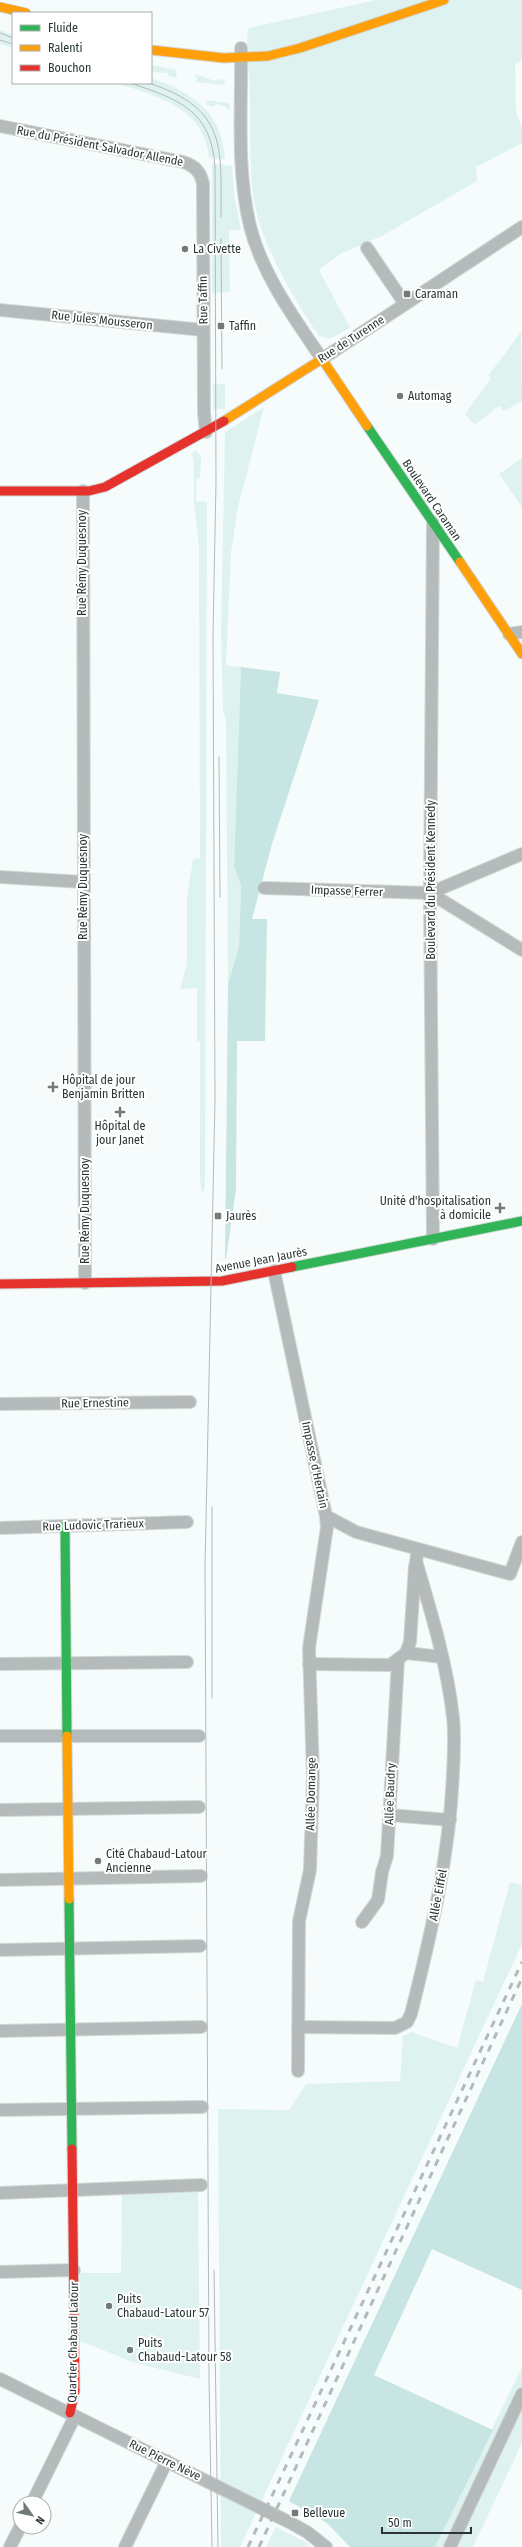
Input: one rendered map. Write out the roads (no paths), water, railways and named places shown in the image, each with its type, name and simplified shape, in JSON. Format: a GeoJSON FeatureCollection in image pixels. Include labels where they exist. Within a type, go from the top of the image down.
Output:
{"type":"FeatureCollection","features":[{"type":"Feature","properties":{"kind":"street"},"geometry":{"type":"LineString","coordinates":[[152,50],[241,53],[290,52],[343,32],[444,0]]}},
{"type":"Feature","properties":{"kind":"street"},"geometry":{"type":"LineString","coordinates":[[0,8],[21,12]]}},
{"type":"Feature","properties":{"kind":"street"},"geometry":{"type":"LineString","coordinates":[[0,8],[12,15]]}},
{"type":"Feature","properties":{"kind":"street"},"geometry":{"type":"LineString","coordinates":[[280,43],[343,32]]}},
{"type":"Feature","properties":{"kind":"street"},"geometry":{"type":"LineString","coordinates":[[152,40],[241,53],[257,47]]}},
{"type":"Feature","properties":{"kind":"street"},"geometry":{"type":"LineString","coordinates":[[241,53],[243,179],[251,228],[273,281],[322,358]]}},
{"type":"Feature","properties":{"kind":"street","name":"Rue du Président Salvador Allende"},"geometry":{"type":"LineString","coordinates":[[0,126],[183,162],[197,170]]}},
{"type":"Feature","properties":{"kind":"street","name":"Rue Taffin"},"geometry":{"type":"LineString","coordinates":[[197,170],[203,184],[203,330],[206,432]]}},
{"type":"Feature","properties":{"kind":"street","name":"Rue de Turenne"},"geometry":{"type":"LineString","coordinates":[[0,491],[83,491],[111,484],[206,432],[522,227]]}},
{"type":"Feature","properties":{"kind":"street"},"geometry":{"type":"LineString","coordinates":[[367,248],[404,304]]}},
{"type":"Feature","properties":{"kind":"street","name":"Rue Jules Mousseron"},"geometry":{"type":"LineString","coordinates":[[0,310],[203,330]]}},
{"type":"Feature","properties":{"kind":"street","name":"Boulevard Caraman"},"geometry":{"type":"LineString","coordinates":[[322,358],[522,654]]}},
{"type":"Feature","properties":{"kind":"street","name":"Rue Rémy Duquesnoy"},"geometry":{"type":"LineString","coordinates":[[83,491],[85,1283]]}},
{"type":"Feature","properties":{"kind":"street","name":"Boulevard du Président Kennedy"},"geometry":{"type":"LineString","coordinates":[[433,522],[430,893],[433,1239]]}},
{"type":"Feature","properties":{"kind":"street"},"geometry":{"type":"LineString","coordinates":[[509,634],[522,632]]}},
{"type":"Feature","properties":{"kind":"street"},"geometry":{"type":"LineString","coordinates":[[430,893],[522,854]]}},
{"type":"Feature","properties":{"kind":"street"},"geometry":{"type":"LineString","coordinates":[[0,877],[83,882]]}},
{"type":"Feature","properties":{"kind":"street","name":"Impasse Ferrer"},"geometry":{"type":"LineString","coordinates":[[264,888],[430,893]]}},
{"type":"Feature","properties":{"kind":"street"},"geometry":{"type":"LineString","coordinates":[[430,893],[522,950]]}},
{"type":"Feature","properties":{"kind":"street","name":"Avenue Jean Jaurès"},"geometry":{"type":"LineString","coordinates":[[0,1284],[216,1282],[522,1221]]}},
{"type":"Feature","properties":{"kind":"street","name":"Impasse d'Hertain"},"geometry":{"type":"LineString","coordinates":[[274,1271],[326,1516],[349,1529],[417,1555],[510,1574],[522,1542]]}},
{"type":"Feature","properties":{"kind":"street","name":"Rue Ernestine"},"geometry":{"type":"LineString","coordinates":[[0,1404],[190,1402]]}},
{"type":"Feature","properties":{"kind":"street","name":"Allée Domange"},"geometry":{"type":"LineString","coordinates":[[298,2071],[299,1921],[310,1870],[313,1780],[309,1664],[310,1639],[327,1528],[326,1516]]}},
{"type":"Feature","properties":{"kind":"street","name":"Rue Ludovic Trarieux"},"geometry":{"type":"LineString","coordinates":[[0,1528],[187,1522]]}},
{"type":"Feature","properties":{"kind":"street","name":"Quartier Chabaud Latour"},"geometry":{"type":"LineString","coordinates":[[65,1526],[74,2270],[75,2397],[72,2414]]}},
{"type":"Feature","properties":{"kind":"street","name":"Allée Baudry"},"geometry":{"type":"LineString","coordinates":[[362,1922],[379,1896],[382,1872],[387,1856],[402,1656],[410,1642],[417,1555]]}},
{"type":"Feature","properties":{"kind":"street","name":"Allée Eiffel"},"geometry":{"type":"LineString","coordinates":[[298,2027],[396,2028],[404,2025],[410,2018],[438,1898],[450,1820],[454,1728],[442,1657],[417,1555]]}},
{"type":"Feature","properties":{"kind":"street"},"geometry":{"type":"LineString","coordinates":[[309,1664],[386,1665],[402,1656],[442,1657]]}},
{"type":"Feature","properties":{"kind":"street"},"geometry":{"type":"LineString","coordinates":[[0,1664],[187,1662]]}},
{"type":"Feature","properties":{"kind":"street"},"geometry":{"type":"LineString","coordinates":[[0,1736],[199,1736]]}},
{"type":"Feature","properties":{"kind":"street"},"geometry":{"type":"LineString","coordinates":[[0,1810],[199,1807]]}},
{"type":"Feature","properties":{"kind":"street"},"geometry":{"type":"LineString","coordinates":[[390,1815],[450,1820]]}},
{"type":"Feature","properties":{"kind":"street"},"geometry":{"type":"LineString","coordinates":[[0,1880],[201,1876]]}},
{"type":"Feature","properties":{"kind":"street"},"geometry":{"type":"LineString","coordinates":[[0,1950],[200,1946]]}},
{"type":"Feature","properties":{"kind":"street"},"geometry":{"type":"LineString","coordinates":[[0,2031],[201,2027]]}},
{"type":"Feature","properties":{"kind":"street"},"geometry":{"type":"LineString","coordinates":[[0,2110],[202,2107]]}},
{"type":"Feature","properties":{"kind":"street"},"geometry":{"type":"LineString","coordinates":[[0,2193],[202,2185]]}},
{"type":"Feature","properties":{"kind":"street","name":"Quartier Chabaud Latour"},"geometry":{"type":"LineString","coordinates":[[0,2272],[74,2270]]}},
{"type":"Feature","properties":{"kind":"street","name":"Rue Pierre Nève"},"geometry":{"type":"LineString","coordinates":[[0,2378],[300,2528],[326,2547]]}},
{"type":"Feature","properties":{"kind":"street"},"geometry":{"type":"LineString","coordinates":[[450,2547],[522,2394]]}},
{"type":"Feature","properties":{"kind":"street"},"geometry":{"type":"LineString","coordinates":[[36,2495],[72,2414]]}},
{"type":"Feature","properties":{"kind":"street"},"geometry":{"type":"LineString","coordinates":[[125,2547],[167,2461]]}},
{"type":"Feature","properties":{"kind":"street"},"geometry":{"type":"LineString","coordinates":[[10,2547],[16,2535]]}},
{"type":"Feature","properties":{"kind":"tram line"},"geometry":{"type":"LineString","coordinates":[[0,33],[12,38]]}},
{"type":"Feature","properties":{"kind":"tram line"},"geometry":{"type":"LineString","coordinates":[[0,40],[12,44]]}},
{"type":"Feature","properties":{"kind":"tram line"},"geometry":{"type":"LineString","coordinates":[[133,84],[177,102],[189,110],[199,120],[207,132],[212,148],[215,168],[216,483],[213,633],[215,1099],[205,1567],[209,2379],[212,2547]]}},
{"type":"Feature","properties":{"kind":"tram line"},"geometry":{"type":"LineString","coordinates":[[152,84],[174,93],[193,105],[206,118],[214,133],[219,150],[221,170],[221,217]]}},
{"type":"Feature","properties":{"kind":"tram line"},"geometry":{"type":"LineString","coordinates":[[221,239],[222,369]]}},
{"type":"Feature","properties":{"kind":"tram line"},"geometry":{"type":"LineString","coordinates":[[219,757],[220,897]]}},
{"type":"Feature","properties":{"kind":"tram line"},"geometry":{"type":"LineString","coordinates":[[212,1507],[212,1698]]}},
{"type":"Feature","properties":{"kind":"tram line"},"geometry":{"type":"LineString","coordinates":[[214,2270],[218,2547]]}},
{"type":"Feature","properties":{"kind":"railway"},"geometry":{"type":"LineString","coordinates":[[248,2547],[522,1962]]}},
{"type":"Feature","properties":{"kind":"railway"},"geometry":{"type":"LineString","coordinates":[[259,2547],[522,1978]]}},
{"type":"Feature","properties":{"kind":"place","name":"La Civette"},"geometry":{"type":"Point","coordinates":[185,249]}},
{"type":"Feature","properties":{"kind":"place","name":"Caraman"},"geometry":{"type":"Point","coordinates":[407,294]}},
{"type":"Feature","properties":{"kind":"place","name":"Taffin"},"geometry":{"type":"Point","coordinates":[221,326]}},
{"type":"Feature","properties":{"kind":"place","name":"Automag"},"geometry":{"type":"Point","coordinates":[400,396]}},
{"type":"Feature","properties":{"kind":"place","name":"Hôpital de jour Benjamin Britten"},"geometry":{"type":"Point","coordinates":[53,1087]}},
{"type":"Feature","properties":{"kind":"place","name":"Hôpital de jour Janet"},"geometry":{"type":"Point","coordinates":[120,1112]}},
{"type":"Feature","properties":{"kind":"place","name":"Unité d'hospitalisation à domicile"},"geometry":{"type":"Point","coordinates":[500,1208]}},
{"type":"Feature","properties":{"kind":"place","name":"Jaurès"},"geometry":{"type":"Point","coordinates":[218,1216]}},
{"type":"Feature","properties":{"kind":"place","name":"Cité Chabaud-Latour Ancienne"},"geometry":{"type":"Point","coordinates":[98,1861]}},
{"type":"Feature","properties":{"kind":"place","name":"Puits Chabaud-Latour 57"},"geometry":{"type":"Point","coordinates":[109,2306]}},
{"type":"Feature","properties":{"kind":"place","name":"Puits Chabaud-Latour 58"},"geometry":{"type":"Point","coordinates":[130,2350]}},
{"type":"Feature","properties":{"kind":"place","name":"Bellevue"},"geometry":{"type":"Point","coordinates":[295,2513]}}]}
